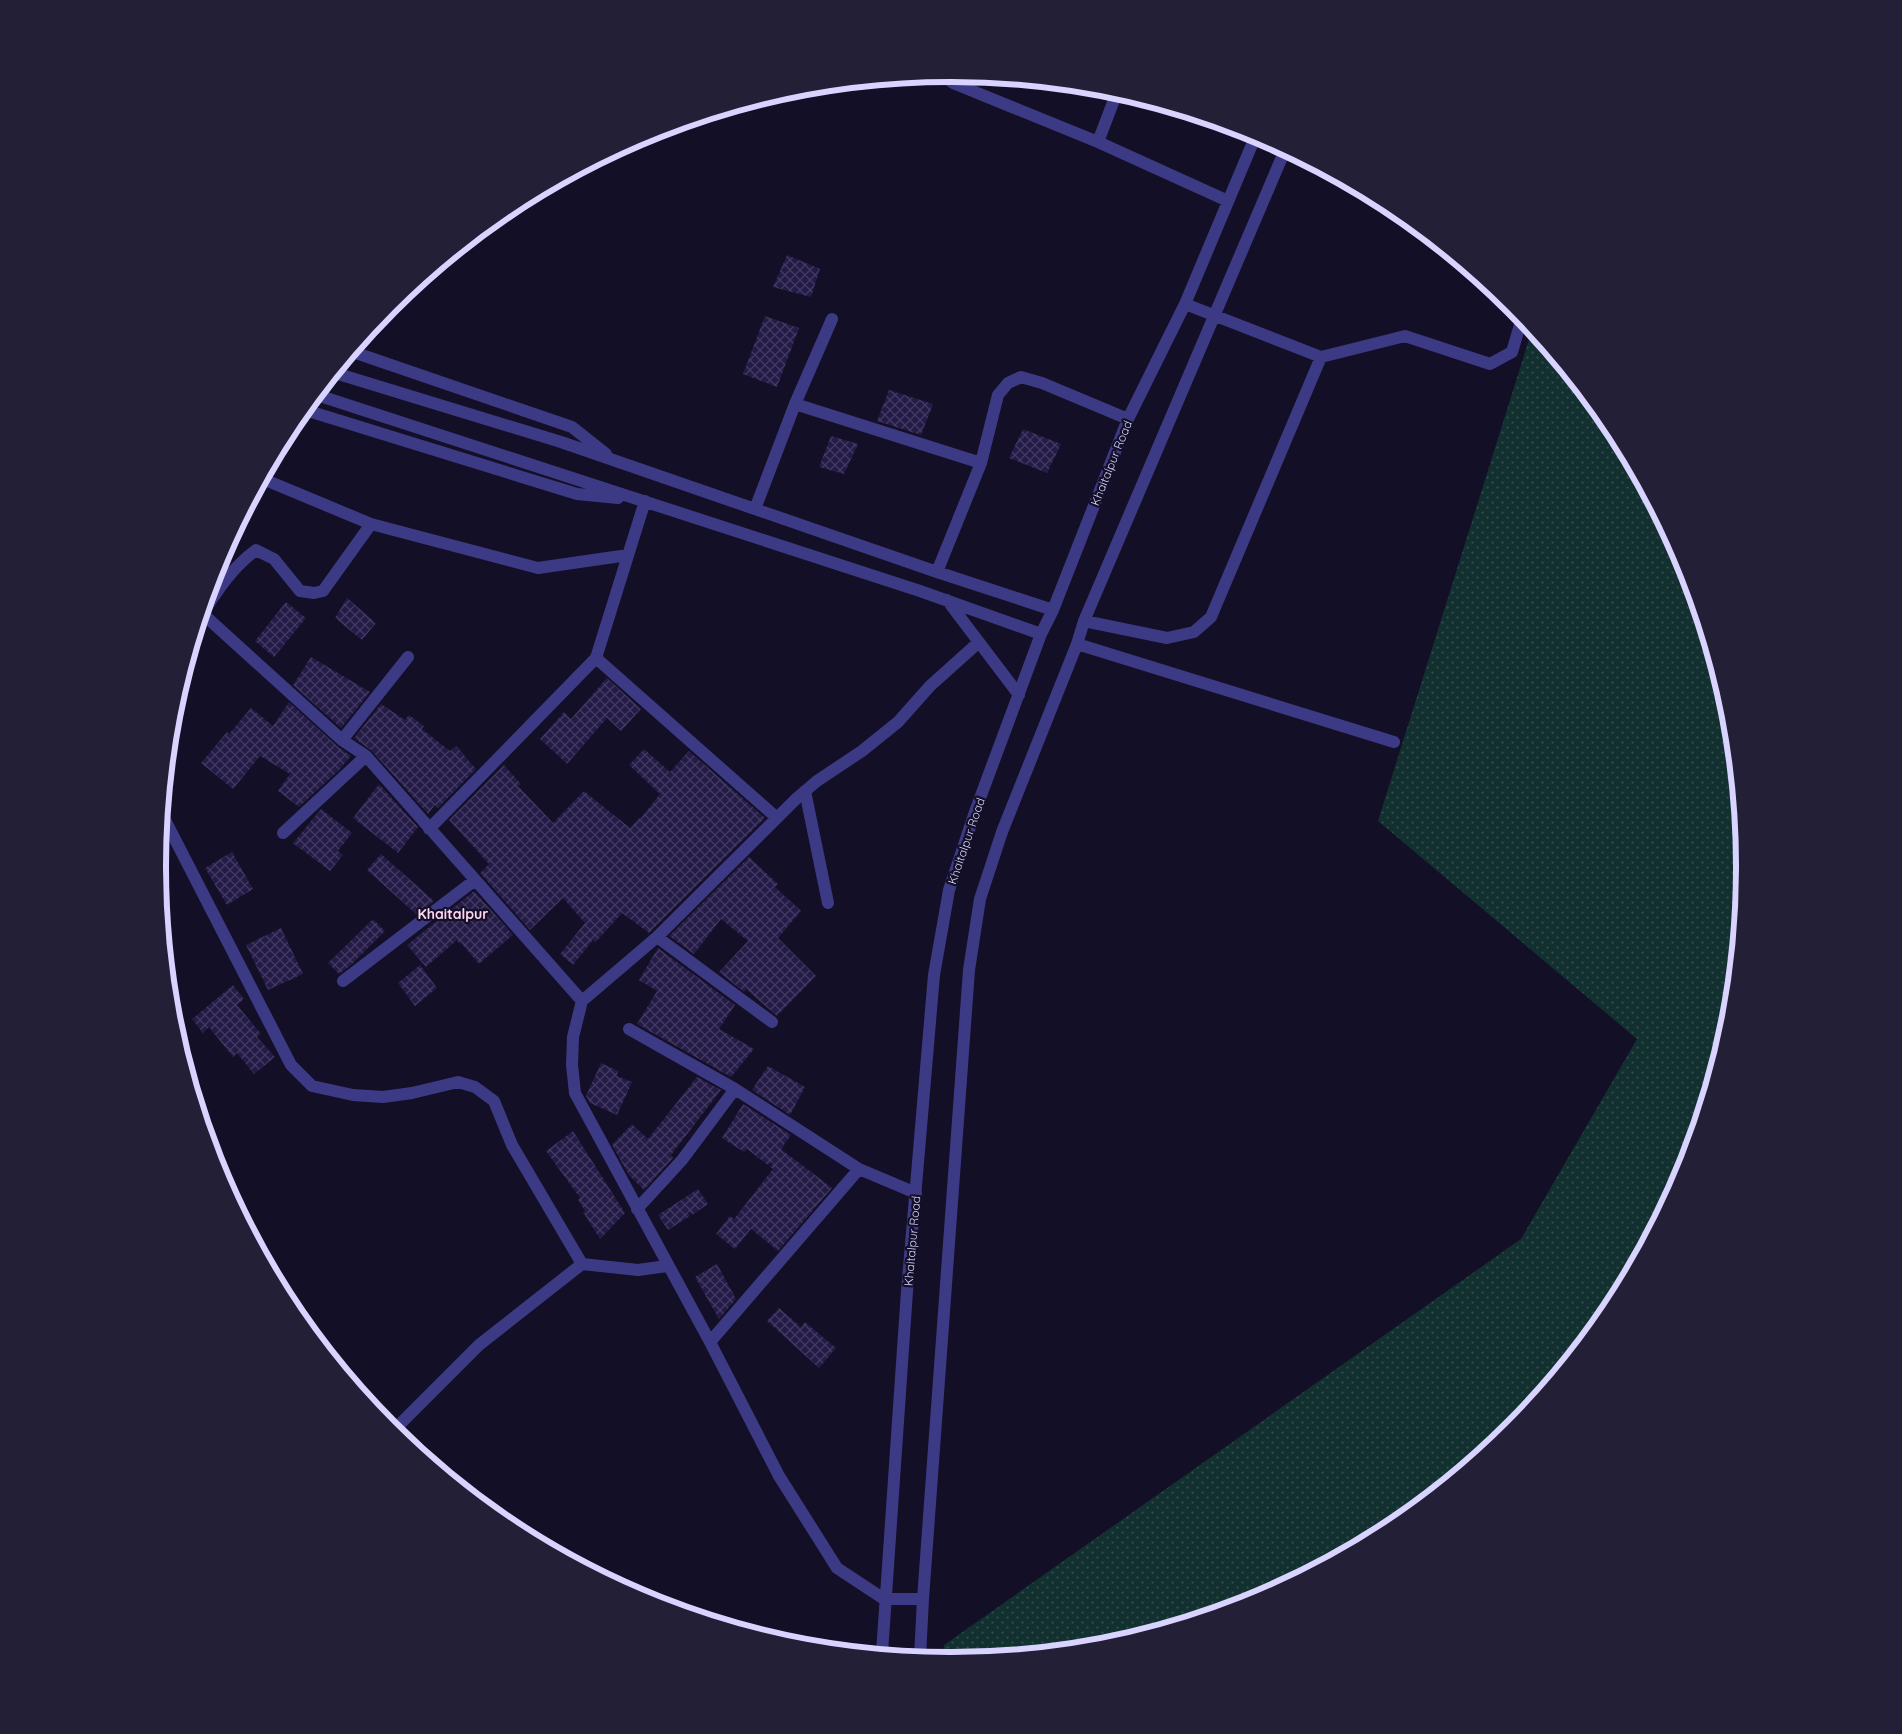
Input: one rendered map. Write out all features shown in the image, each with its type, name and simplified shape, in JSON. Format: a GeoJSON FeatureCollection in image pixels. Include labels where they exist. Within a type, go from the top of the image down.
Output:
{"type":"FeatureCollection","features":[{"type":"Feature","properties":{"kind":"street"},"geometry":{"type":"LineString","coordinates":[[951,82],[1098,142],[1228,201]]}},
{"type":"Feature","properties":{"kind":"street"},"geometry":{"type":"LineString","coordinates":[[1098,142],[1114,100]]}},
{"type":"Feature","properties":{"kind":"street","name":"Khaitalpur Road"},"geometry":{"type":"LineString","coordinates":[[882,1648],[884,1599],[907,1290],[934,975],[949,890],[976,809],[1041,634],[1053,610],[1128,419],[1185,304],[1253,143]]}},
{"type":"Feature","properties":{"kind":"street"},"geometry":{"type":"LineString","coordinates":[[920,1651],[969,970],[979,908],[1002,832],[1077,644],[1084,621],[1282,156]]}},
{"type":"Feature","properties":{"kind":"street"},"geometry":{"type":"LineString","coordinates":[[1185,304],[1321,357],[1405,336],[1490,364],[1512,352],[1519,327]]}},
{"type":"Feature","properties":{"kind":"street"},"geometry":{"type":"LineString","coordinates":[[754,509],[795,404],[832,319]]}},
{"type":"Feature","properties":{"kind":"street"},"geometry":{"type":"LineString","coordinates":[[358,354],[572,427],[614,460]]}},
{"type":"Feature","properties":{"kind":"street"},"geometry":{"type":"LineString","coordinates":[[1084,621],[1167,638],[1194,632],[1211,617],[1321,357]]}},
{"type":"Feature","properties":{"kind":"street"},"geometry":{"type":"LineString","coordinates":[[341,375],[561,442],[937,572],[1053,610]]}},
{"type":"Feature","properties":{"kind":"street"},"geometry":{"type":"LineString","coordinates":[[937,572],[981,462],[998,395],[1008,382],[1021,377],[1042,383],[1128,419]]}},
{"type":"Feature","properties":{"kind":"street"},"geometry":{"type":"LineString","coordinates":[[324,396],[947,600],[1041,634]]}},
{"type":"Feature","properties":{"kind":"street"},"geometry":{"type":"LineString","coordinates":[[795,404],[981,462]]}},
{"type":"Feature","properties":{"kind":"street"},"geometry":{"type":"LineString","coordinates":[[312,412],[577,494],[646,501]]}},
{"type":"Feature","properties":{"kind":"street"},"geometry":{"type":"LineString","coordinates":[[269,481],[371,524],[538,568],[628,555]]}},
{"type":"Feature","properties":{"kind":"street"},"geometry":{"type":"LineString","coordinates":[[429,829],[596,658],[646,501]]}},
{"type":"Feature","properties":{"kind":"street"},"geometry":{"type":"LineString","coordinates":[[217,591],[227,576],[241,561],[256,550],[274,559],[300,591],[314,593],[323,591],[371,524]]}},
{"type":"Feature","properties":{"kind":"street"},"geometry":{"type":"LineString","coordinates":[[947,600],[1019,695]]}},
{"type":"Feature","properties":{"kind":"street"},"geometry":{"type":"LineString","coordinates":[[208,616],[342,740],[366,756],[582,1001]]}},
{"type":"Feature","properties":{"kind":"street"},"geometry":{"type":"LineString","coordinates":[[923,1599],[884,1599],[837,1568],[779,1476],[710,1342],[667,1266],[575,1093],[572,1065],[573,1037],[582,1001],[657,938],[805,791],[862,751],[898,722],[930,686],[978,642]]}},
{"type":"Feature","properties":{"kind":"street"},"geometry":{"type":"LineString","coordinates":[[1077,644],[1394,742]]}},
{"type":"Feature","properties":{"kind":"street"},"geometry":{"type":"LineString","coordinates":[[342,740],[408,657]]}},
{"type":"Feature","properties":{"kind":"street"},"geometry":{"type":"LineString","coordinates":[[596,658],[777,818]]}},
{"type":"Feature","properties":{"kind":"street"},"geometry":{"type":"LineString","coordinates":[[283,833],[366,756]]}},
{"type":"Feature","properties":{"kind":"street"},"geometry":{"type":"LineString","coordinates":[[805,791],[828,903]]}},
{"type":"Feature","properties":{"kind":"street"},"geometry":{"type":"LineString","coordinates":[[168,825],[291,1066],[312,1086],[353,1095],[384,1097],[458,1082],[475,1087],[494,1101],[512,1145],[582,1264]]}},
{"type":"Feature","properties":{"kind":"street"},"geometry":{"type":"LineString","coordinates":[[343,981],[475,880]]}},
{"type":"Feature","properties":{"kind":"street"},"geometry":{"type":"LineString","coordinates":[[657,938],[772,1022]]}},
{"type":"Feature","properties":{"kind":"street"},"geometry":{"type":"LineString","coordinates":[[629,1028],[735,1088],[859,1169],[916,1193]]}},
{"type":"Feature","properties":{"kind":"street"},"geometry":{"type":"LineString","coordinates":[[637,1209],[682,1160],[735,1088]]}},
{"type":"Feature","properties":{"kind":"street"},"geometry":{"type":"LineString","coordinates":[[710,1342],[859,1169]]}},
{"type":"Feature","properties":{"kind":"street"},"geometry":{"type":"LineString","coordinates":[[400,1425],[479,1345],[582,1264],[638,1270],[667,1266]]}},
{"type":"Feature","properties":{"kind":"green space"},"geometry":{"type":"Polygon","coordinates":[[[1530,338],[1573,389],[1603,431],[1655,520],[1676,567],[1694,615],[1709,664],[1720,714],[1729,765],[1734,816],[1736,867],[1734,918],[1729,969],[1709,1070],[1694,1119],[1676,1167],[1655,1214],[1603,1303],[1573,1345],[1541,1384],[1506,1422],[1468,1457],[1429,1489],[1387,1519],[1298,1571],[1251,1592],[1203,1610],[1154,1625],[1053,1645],[1002,1650],[944,1652],[944,1645],[1521,1239],[1637,1039],[1378,821],[1530,338]]]}},
{"type":"Feature","properties":{"kind":"building"},"geometry":{"type":"Polygon","coordinates":[[[787,255],[820,269],[811,297],[773,287],[787,255]]]}},
{"type":"Feature","properties":{"kind":"building"},"geometry":{"type":"Polygon","coordinates":[[[765,316],[799,328],[777,387],[743,374],[765,316]]]}},
{"type":"Feature","properties":{"kind":"building"},"geometry":{"type":"Polygon","coordinates":[[[889,390],[933,404],[921,435],[877,421],[889,390]]]}},
{"type":"Feature","properties":{"kind":"building"},"geometry":{"type":"Polygon","coordinates":[[[1023,429],[1061,444],[1047,473],[1009,458],[1023,429]]]}},
{"type":"Feature","properties":{"kind":"building"},"geometry":{"type":"Polygon","coordinates":[[[831,436],[858,444],[844,474],[819,467],[831,436]]]}},
{"type":"Feature","properties":{"kind":"building"},"geometry":{"type":"Polygon","coordinates":[[[347,598],[376,623],[362,640],[335,618],[347,598]]]}},
{"type":"Feature","properties":{"kind":"building"},"geometry":{"type":"Polygon","coordinates":[[[286,602],[306,618],[274,657],[255,641],[286,602]]]}},
{"type":"Feature","properties":{"kind":"building"},"geometry":{"type":"Polygon","coordinates":[[[311,657],[370,692],[341,728],[293,685],[311,657]]]}},
{"type":"Feature","properties":{"kind":"building"},"geometry":{"type":"Polygon","coordinates":[[[607,678],[641,709],[621,731],[607,718],[567,764],[540,739],[564,712],[571,719],[607,678]]]}},
{"type":"Feature","properties":{"kind":"building"},"geometry":{"type":"Polygon","coordinates":[[[289,702],[337,746],[351,756],[339,770],[299,807],[278,791],[290,774],[260,756],[233,789],[201,763],[227,732],[229,734],[251,708],[273,726],[289,702]]]}},
{"type":"Feature","properties":{"kind":"building"},"geometry":{"type":"Polygon","coordinates":[[[381,704],[405,720],[409,715],[424,726],[422,729],[450,751],[456,746],[476,769],[438,808],[435,805],[428,814],[372,751],[354,738],[381,704]]]}},
{"type":"Feature","properties":{"kind":"building"},"geometry":{"type":"Polygon","coordinates":[[[644,749],[670,772],[689,751],[765,818],[649,933],[622,913],[595,943],[593,940],[573,965],[560,954],[585,923],[563,898],[530,930],[480,873],[489,864],[449,820],[504,765],[521,784],[518,786],[553,823],[584,791],[630,828],[640,819],[660,794],[629,765],[644,749]]]}},
{"type":"Feature","properties":{"kind":"building"},"geometry":{"type":"Polygon","coordinates":[[[379,784],[418,827],[398,853],[353,818],[379,784]]]}},
{"type":"Feature","properties":{"kind":"building"},"geometry":{"type":"Polygon","coordinates":[[[321,809],[352,833],[338,851],[343,855],[330,871],[293,843],[321,809]]]}},
{"type":"Feature","properties":{"kind":"building"},"geometry":{"type":"Polygon","coordinates":[[[232,852],[253,889],[227,905],[205,868],[232,852]]]}},
{"type":"Feature","properties":{"kind":"building"},"geometry":{"type":"Polygon","coordinates":[[[381,854],[434,901],[417,915],[367,870],[381,854]]]}},
{"type":"Feature","properties":{"kind":"building"},"geometry":{"type":"Polygon","coordinates":[[[749,857],[778,884],[775,887],[801,911],[778,938],[816,976],[777,1016],[746,989],[744,992],[719,972],[748,941],[721,919],[694,954],[669,936],[749,857]]]}},
{"type":"Feature","properties":{"kind":"building"},"geometry":{"type":"Polygon","coordinates":[[[474,891],[513,935],[479,964],[457,940],[426,967],[407,945],[474,891]]]}},
{"type":"Feature","properties":{"kind":"building"},"geometry":{"type":"Polygon","coordinates":[[[373,919],[385,931],[351,965],[339,974],[328,963],[373,919]]]}},
{"type":"Feature","properties":{"kind":"building"},"geometry":{"type":"Polygon","coordinates":[[[281,928],[303,974],[268,990],[246,945],[281,928]]]}},
{"type":"Feature","properties":{"kind":"building"},"geometry":{"type":"Polygon","coordinates":[[[658,948],[735,1005],[719,1029],[754,1049],[731,1077],[637,1024],[657,991],[639,980],[658,948]]]}},
{"type":"Feature","properties":{"kind":"building"},"geometry":{"type":"Polygon","coordinates":[[[420,965],[437,988],[415,1006],[398,983],[420,965]]]}},
{"type":"Feature","properties":{"kind":"building"},"geometry":{"type":"Polygon","coordinates":[[[233,985],[244,999],[237,1005],[261,1034],[257,1037],[275,1057],[254,1074],[237,1053],[233,1057],[209,1027],[203,1033],[192,1019],[233,985]]]}},
{"type":"Feature","properties":{"kind":"building"},"geometry":{"type":"Polygon","coordinates":[[[601,1063],[618,1071],[617,1076],[632,1082],[617,1115],[590,1103],[586,1096],[601,1063]]]}},
{"type":"Feature","properties":{"kind":"building"},"geometry":{"type":"Polygon","coordinates":[[[768,1066],[805,1087],[790,1115],[752,1090],[768,1066]]]}},
{"type":"Feature","properties":{"kind":"building"},"geometry":{"type":"Polygon","coordinates":[[[697,1077],[721,1090],[671,1155],[673,1158],[644,1190],[629,1175],[612,1145],[632,1124],[648,1139],[697,1077]]]}},
{"type":"Feature","properties":{"kind":"building"},"geometry":{"type":"Polygon","coordinates":[[[743,1104],[791,1135],[781,1149],[832,1188],[778,1251],[751,1229],[735,1249],[716,1234],[730,1216],[734,1219],[773,1169],[770,1167],[774,1162],[768,1165],[747,1149],[744,1152],[722,1138],[743,1104]]]}},
{"type":"Feature","properties":{"kind":"building"},"geometry":{"type":"Polygon","coordinates":[[[573,1131],[625,1213],[600,1239],[583,1212],[585,1211],[578,1200],[580,1198],[546,1151],[573,1131]]]}},
{"type":"Feature","properties":{"kind":"building"},"geometry":{"type":"Polygon","coordinates":[[[698,1189],[708,1204],[692,1215],[687,1211],[690,1216],[668,1230],[658,1215],[698,1189]]]}},
{"type":"Feature","properties":{"kind":"building"},"geometry":{"type":"Polygon","coordinates":[[[717,1264],[736,1299],[719,1319],[695,1277],[717,1264]]]}},
{"type":"Feature","properties":{"kind":"building"},"geometry":{"type":"Polygon","coordinates":[[[779,1308],[801,1327],[805,1322],[836,1348],[819,1368],[767,1321],[779,1308]]]}},
{"type":"Feature","properties":{"kind":"district","name":"Khaitalpur"},"geometry":{"type":"Point","coordinates":[453,914]}}]}
